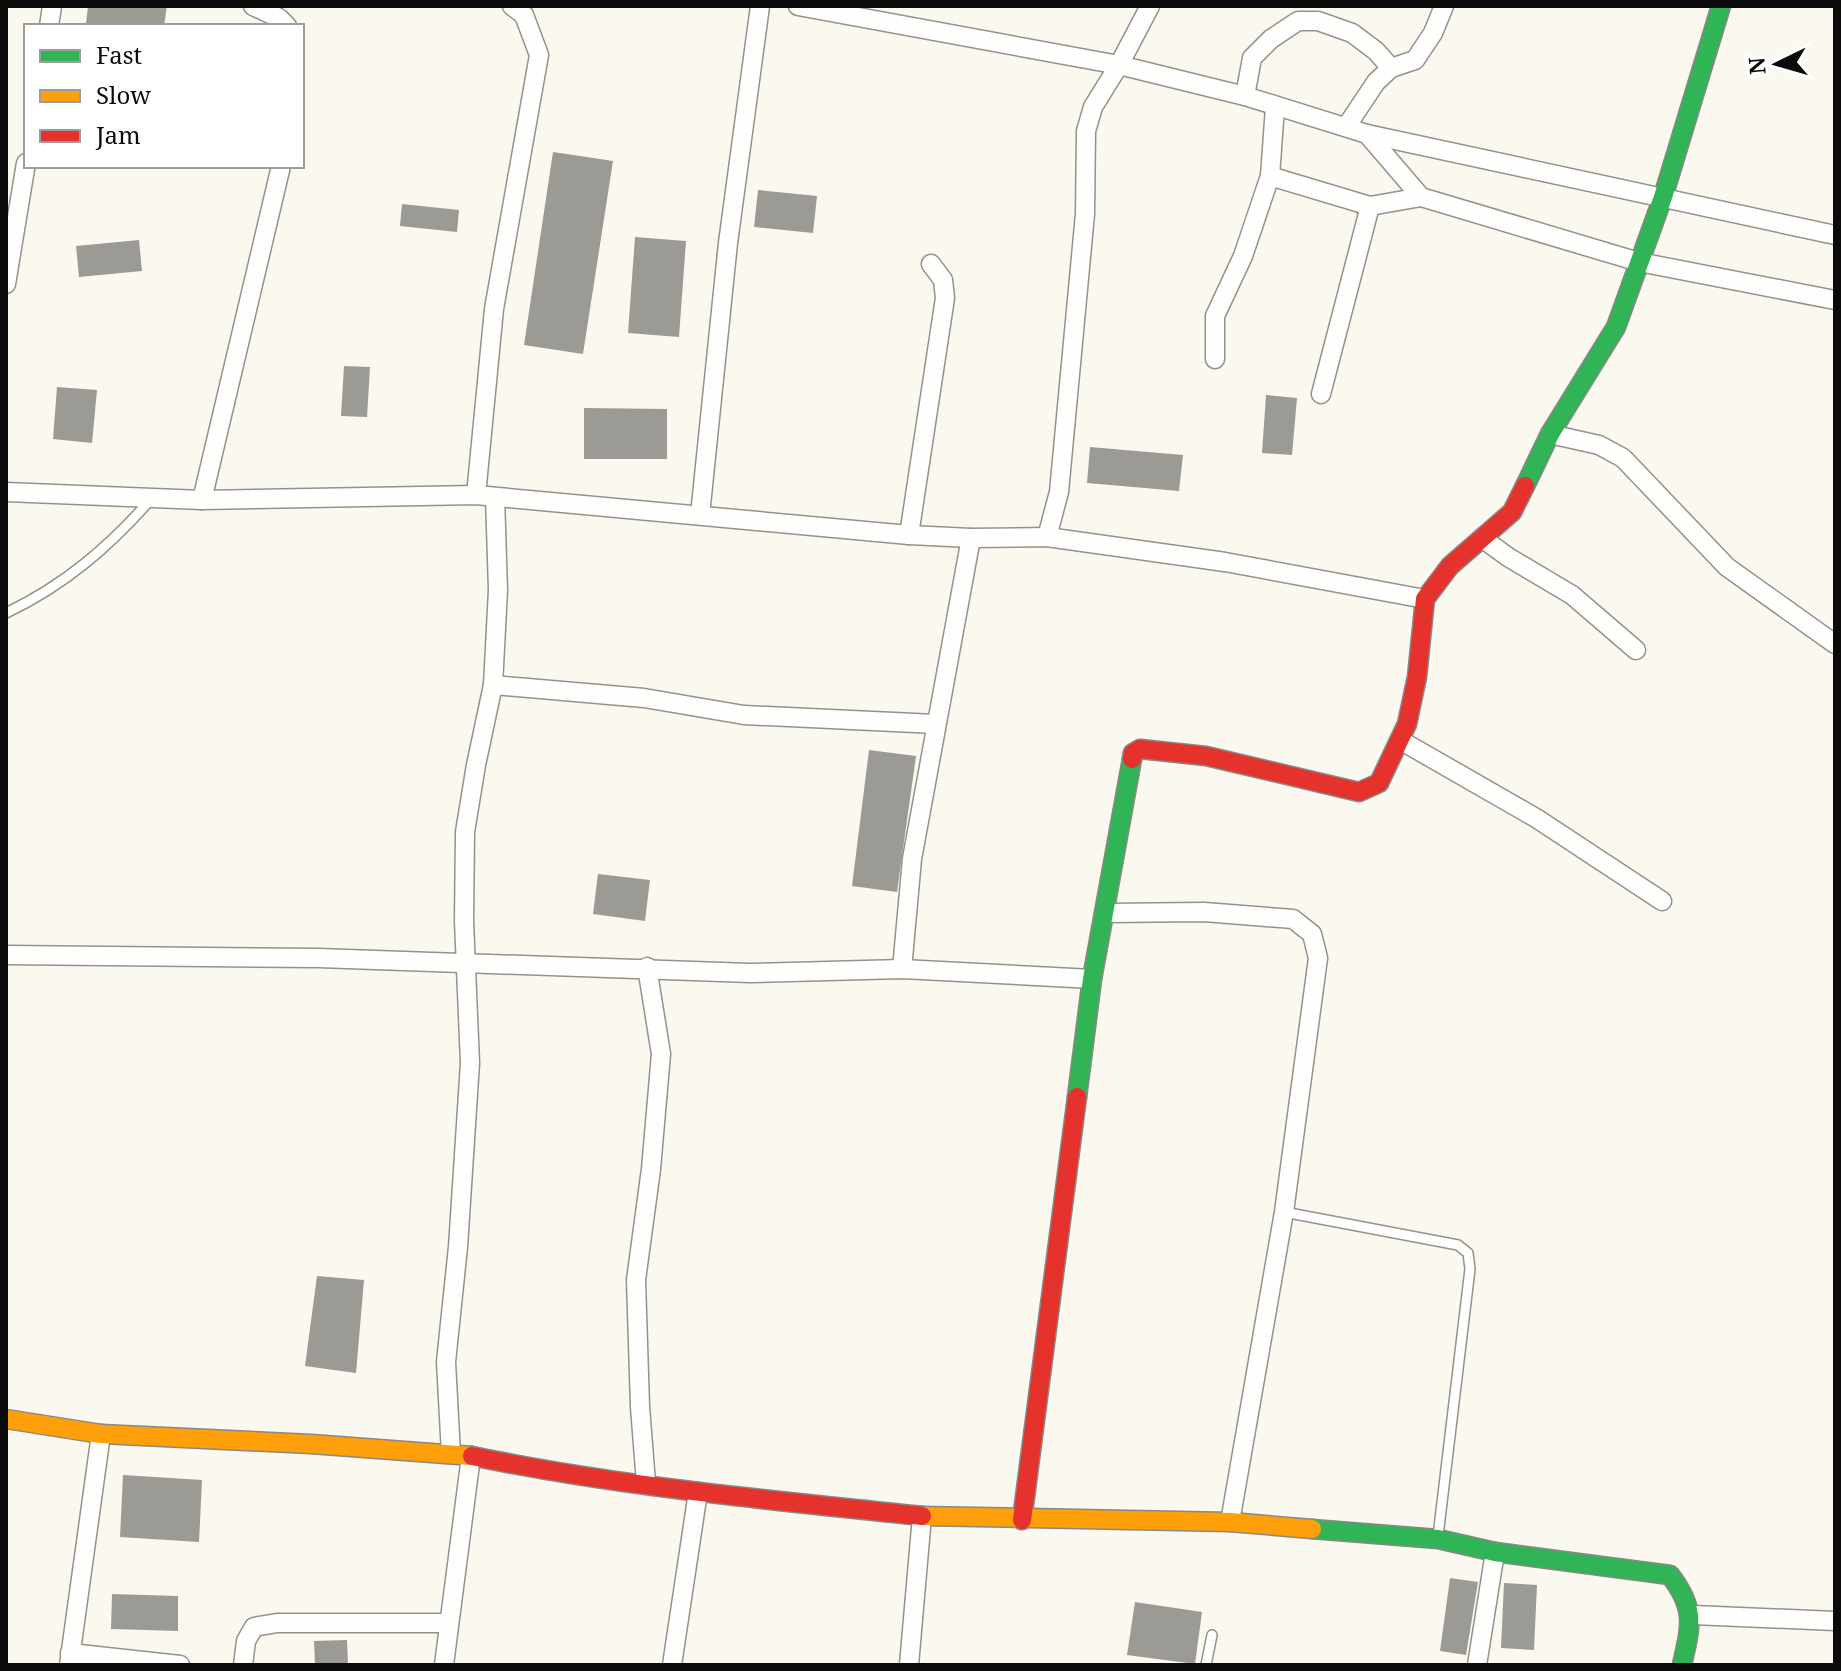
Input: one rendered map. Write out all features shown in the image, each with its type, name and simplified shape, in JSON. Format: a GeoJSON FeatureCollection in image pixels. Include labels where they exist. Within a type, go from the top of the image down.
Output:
{"type":"FeatureCollection","features":[{"type":"Feature","properties":{"kind":"street"},"geometry":{"type":"LineString","coordinates":[[253,6],[285,24]]}},
{"type":"Feature","properties":{"kind":"street"},"geometry":{"type":"LineString","coordinates":[[451,1454],[446,1362],[458,1247],[470,1063],[464,921],[465,832],[493,685],[498,590],[486,496],[494,309],[539,55],[524,15],[512,6]]}},
{"type":"Feature","properties":{"kind":"street"},"geometry":{"type":"LineString","coordinates":[[700,515],[728,243],[760,6]]}},
{"type":"Feature","properties":{"kind":"street"},"geometry":{"type":"LineString","coordinates":[[798,6],[898,15],[1245,96],[1367,134],[1835,235]]}},
{"type":"Feature","properties":{"kind":"street"},"geometry":{"type":"LineString","coordinates":[[1047,537],[1059,492],[1085,214],[1086,131],[1093,107],[1150,6]]}},
{"type":"Feature","properties":{"kind":"street"},"geometry":{"type":"LineString","coordinates":[[1346,127],[1376,82],[1391,68],[1415,60],[1433,33],[1444,6]]}},
{"type":"Feature","properties":{"kind":"street"},"geometry":{"type":"LineString","coordinates":[[1022,1520],[1092,979],[1133,753],[1136,750],[1206,756],[1359,792],[1379,783],[1407,724],[1417,677],[1425,599],[1450,566],[1512,512],[1550,434],[1616,327],[1663,197],[1721,6]]}},
{"type":"Feature","properties":{"kind":"street"},"geometry":{"type":"LineString","coordinates":[[1245,96],[1252,58],[1271,39],[1298,21],[1318,21],[1352,33],[1376,51],[1391,68]]}},
{"type":"Feature","properties":{"kind":"street"},"geometry":{"type":"LineString","coordinates":[[1215,359],[1215,316],[1243,256],[1270,176],[1275,107]]}},
{"type":"Feature","properties":{"kind":"street"},"geometry":{"type":"LineString","coordinates":[[1367,134],[1421,197]]}},
{"type":"Feature","properties":{"kind":"street"},"geometry":{"type":"LineString","coordinates":[[6,284],[25,168]]}},
{"type":"Feature","properties":{"kind":"street"},"geometry":{"type":"LineString","coordinates":[[202,500],[281,168]]}},
{"type":"Feature","properties":{"kind":"street"},"geometry":{"type":"LineString","coordinates":[[1270,176],[1370,206],[1421,197],[1639,262],[1835,300]]}},
{"type":"Feature","properties":{"kind":"street"},"geometry":{"type":"LineString","coordinates":[[1321,394],[1370,206]]}},
{"type":"Feature","properties":{"kind":"street"},"geometry":{"type":"LineString","coordinates":[[909,535],[945,298],[943,280],[931,264]]}},
{"type":"Feature","properties":{"kind":"street"},"geometry":{"type":"LineString","coordinates":[[1550,434],[1599,445],[1623,458],[1727,567],[1835,644]]}},
{"type":"Feature","properties":{"kind":"street"},"geometry":{"type":"LineString","coordinates":[[6,492],[202,500],[486,496],[909,535],[1047,537],[1225,562],[1425,599]]}},
{"type":"Feature","properties":{"kind":"street"},"geometry":{"type":"LineString","coordinates":[[902,969],[912,859],[971,538]]}},
{"type":"Feature","properties":{"kind":"street"},"geometry":{"type":"LineString","coordinates":[[1482,538],[1572,595],[1636,650]]}},
{"type":"Feature","properties":{"kind":"street"},"geometry":{"type":"LineString","coordinates":[[493,685],[644,698],[744,715],[936,724]]}},
{"type":"Feature","properties":{"kind":"street"},"geometry":{"type":"LineString","coordinates":[[1400,740],[1536,818],[1662,901]]}},
{"type":"Feature","properties":{"kind":"street"},"geometry":{"type":"LineString","coordinates":[[1106,913],[1204,912],[1293,919],[1312,934],[1318,958],[1284,1212],[1230,1522]]}},
{"type":"Feature","properties":{"kind":"street"},"geometry":{"type":"LineString","coordinates":[[6,955],[319,958],[647,967],[750,973],[902,969],[1092,979]]}},
{"type":"Feature","properties":{"kind":"street"},"geometry":{"type":"LineString","coordinates":[[646,1483],[636,1280],[651,1169],[661,1054],[647,967]]}},
{"type":"Feature","properties":{"kind":"street"},"geometry":{"type":"LineString","coordinates":[[6,1419],[101,1434],[311,1444],[471,1456],[552,1473],[922,1516],[1230,1522],[1438,1539],[1495,1552],[1670,1575],[1682,1590],[1693,1615],[1682,1665]]}},
{"type":"Feature","properties":{"kind":"street"},"geometry":{"type":"LineString","coordinates":[[101,1434],[70,1659],[180,1665]]}},
{"type":"Feature","properties":{"kind":"street"},"geometry":{"type":"LineString","coordinates":[[444,1665],[471,1456]]}},
{"type":"Feature","properties":{"kind":"street"},"geometry":{"type":"LineString","coordinates":[[672,1665],[698,1492]]}},
{"type":"Feature","properties":{"kind":"street"},"geometry":{"type":"LineString","coordinates":[[909,1665],[922,1516]]}},
{"type":"Feature","properties":{"kind":"street"},"geometry":{"type":"LineString","coordinates":[[1477,1665],[1495,1552]]}},
{"type":"Feature","properties":{"kind":"street"},"geometry":{"type":"LineString","coordinates":[[1693,1615],[1835,1621]]}},
{"type":"Feature","properties":{"kind":"street"},"geometry":{"type":"LineString","coordinates":[[243,1665],[246,1641],[254,1627],[277,1623],[449,1623]]}},
{"type":"Feature","properties":{"kind":"lane"},"geometry":{"type":"LineString","coordinates":[[6,613],[69,578],[120,534],[152,498]]}},
{"type":"Feature","properties":{"kind":"lane"},"geometry":{"type":"LineString","coordinates":[[1284,1212],[1458,1245],[1468,1253],[1470,1269],[1438,1539]]}},
{"type":"Feature","properties":{"kind":"lane"},"geometry":{"type":"LineString","coordinates":[[1206,1665],[1212,1635]]}},
{"type":"Feature","properties":{"kind":"building"},"geometry":{"type":"Polygon","coordinates":[[[88,6],[167,6],[164,24],[86,24],[88,6]]]}},
{"type":"Feature","properties":{"kind":"building"},"geometry":{"type":"Polygon","coordinates":[[[553,152],[613,161],[583,354],[524,345],[553,152]]]}},
{"type":"Feature","properties":{"kind":"building"},"geometry":{"type":"Polygon","coordinates":[[[758,190],[817,196],[813,233],[754,227],[758,190]]]}},
{"type":"Feature","properties":{"kind":"building"},"geometry":{"type":"Polygon","coordinates":[[[402,204],[459,210],[457,232],[400,226],[402,204]]]}},
{"type":"Feature","properties":{"kind":"building"},"geometry":{"type":"Polygon","coordinates":[[[635,237],[686,241],[679,337],[628,333],[635,237]]]}},
{"type":"Feature","properties":{"kind":"building"},"geometry":{"type":"Polygon","coordinates":[[[139,240],[142,271],[79,277],[76,246],[139,240]]]}},
{"type":"Feature","properties":{"kind":"building"},"geometry":{"type":"Polygon","coordinates":[[[344,366],[370,367],[367,417],[341,416],[344,366]]]}},
{"type":"Feature","properties":{"kind":"building"},"geometry":{"type":"Polygon","coordinates":[[[57,387],[97,390],[92,443],[53,439],[57,387]]]}},
{"type":"Feature","properties":{"kind":"building"},"geometry":{"type":"Polygon","coordinates":[[[1266,395],[1297,398],[1292,455],[1262,453],[1266,395]]]}},
{"type":"Feature","properties":{"kind":"building"},"geometry":{"type":"Polygon","coordinates":[[[584,408],[667,409],[667,459],[584,459],[584,408]]]}},
{"type":"Feature","properties":{"kind":"building"},"geometry":{"type":"Polygon","coordinates":[[[1090,447],[1183,455],[1179,491],[1087,483],[1090,447]]]}},
{"type":"Feature","properties":{"kind":"building"},"geometry":{"type":"Polygon","coordinates":[[[869,750],[916,756],[897,892],[852,886],[869,750]]]}},
{"type":"Feature","properties":{"kind":"building"},"geometry":{"type":"Polygon","coordinates":[[[598,874],[650,880],[645,921],[593,914],[598,874]]]}},
{"type":"Feature","properties":{"kind":"building"},"geometry":{"type":"Polygon","coordinates":[[[317,1276],[364,1280],[356,1373],[305,1366],[317,1276]]]}},
{"type":"Feature","properties":{"kind":"building"},"geometry":{"type":"Polygon","coordinates":[[[123,1475],[202,1480],[199,1542],[120,1537],[123,1475]]]}},
{"type":"Feature","properties":{"kind":"building"},"geometry":{"type":"Polygon","coordinates":[[[1450,1578],[1478,1582],[1466,1655],[1440,1651],[1450,1578]]]}},
{"type":"Feature","properties":{"kind":"building"},"geometry":{"type":"Polygon","coordinates":[[[1504,1583],[1537,1585],[1534,1650],[1501,1648],[1504,1583]]]}},
{"type":"Feature","properties":{"kind":"building"},"geometry":{"type":"Polygon","coordinates":[[[112,1594],[178,1596],[178,1631],[111,1629],[112,1594]]]}},
{"type":"Feature","properties":{"kind":"building"},"geometry":{"type":"Polygon","coordinates":[[[1135,1602],[1202,1612],[1195,1664],[1127,1655],[1135,1602]]]}},
{"type":"Feature","properties":{"kind":"building"},"geometry":{"type":"Polygon","coordinates":[[[347,1640],[348,1665],[315,1665],[314,1641],[347,1640]]]}},
{"type":"Feature","properties":{"kind":"traffic: fast"},"geometry":{"type":"LineString","coordinates":[[1525,486],[1550,434],[1616,327],[1663,197],[1721,6]]}},
{"type":"Feature","properties":{"kind":"traffic: fast"},"geometry":{"type":"LineString","coordinates":[[1077,1097],[1092,979],[1132,759]]}},
{"type":"Feature","properties":{"kind":"traffic: fast"},"geometry":{"type":"LineString","coordinates":[[1312,1529],[1438,1539],[1495,1552],[1670,1575],[1688,1608],[1688,1639],[1682,1665]]}},
{"type":"Feature","properties":{"kind":"traffic: slow"},"geometry":{"type":"LineString","coordinates":[[6,1419],[101,1434],[311,1444],[472,1456]]}},
{"type":"Feature","properties":{"kind":"traffic: slow"},"geometry":{"type":"LineString","coordinates":[[922,1516],[1230,1522],[1312,1529]]}},
{"type":"Feature","properties":{"kind":"traffic: jam"},"geometry":{"type":"LineString","coordinates":[[1132,759],[1133,753],[1140,749],[1206,756],[1359,792],[1379,783],[1407,724],[1417,677],[1425,599],[1450,566],[1512,512],[1525,486]]}},
{"type":"Feature","properties":{"kind":"traffic: jam"},"geometry":{"type":"LineString","coordinates":[[1022,1520],[1077,1097]]}},
{"type":"Feature","properties":{"kind":"traffic: jam"},"geometry":{"type":"LineString","coordinates":[[472,1456],[640,1484],[922,1516]]}}]}
